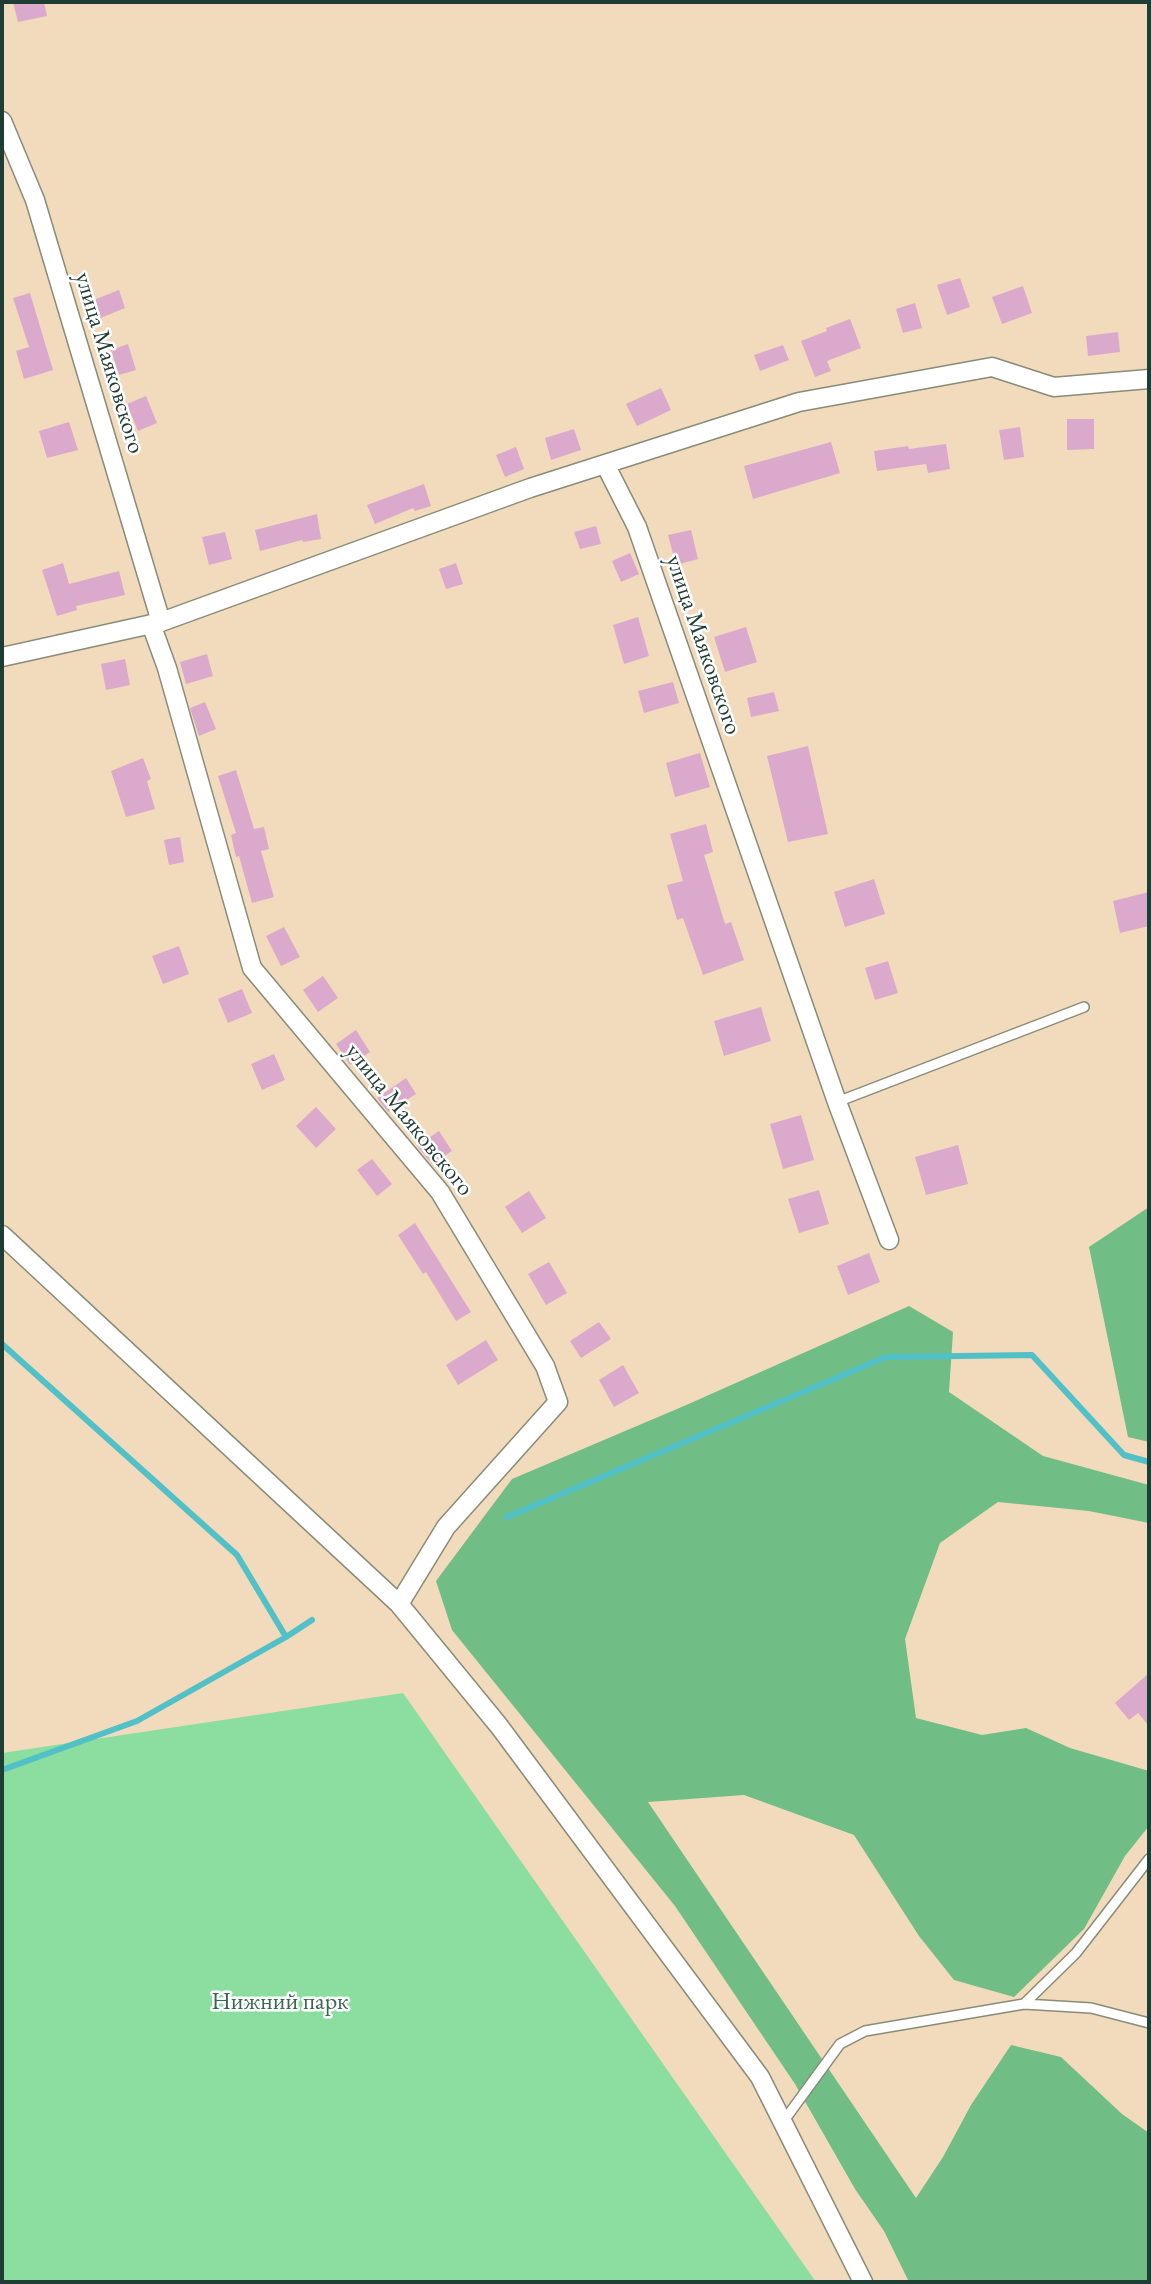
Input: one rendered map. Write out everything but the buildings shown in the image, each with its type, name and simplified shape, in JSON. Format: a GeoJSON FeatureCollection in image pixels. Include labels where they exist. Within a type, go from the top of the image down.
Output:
{"type":"FeatureCollection","features":[{"type":"Feature","properties":{"kind":"street","name":"улица Маяковского"},"geometry":{"type":"LineString","coordinates":[[2,121],[35,200],[252,968],[440,1192],[545,1366],[558,1402],[446,1527],[399,1604]]}},
{"type":"Feature","properties":{"kind":"street"},"geometry":{"type":"LineString","coordinates":[[2,657],[156,623],[530,488],[799,402],[992,367],[1054,387],[1149,379]]}},
{"type":"Feature","properties":{"kind":"street","name":"улица Маяковского"},"geometry":{"type":"LineString","coordinates":[[605,464],[636,527],[837,1102],[889,1240]]}},
{"type":"Feature","properties":{"kind":"street"},"geometry":{"type":"LineString","coordinates":[[2,1235],[399,1604],[499,1726],[760,2077],[863,2282]]}},
{"type":"Feature","properties":{"kind":"lane"},"geometry":{"type":"LineString","coordinates":[[837,1102],[1084,1007]]}},
{"type":"Feature","properties":{"kind":"lane"},"geometry":{"type":"LineString","coordinates":[[1024,2004],[1076,1954],[1149,1859]]}},
{"type":"Feature","properties":{"kind":"lane"},"geometry":{"type":"LineString","coordinates":[[783,2122],[840,2044],[865,2031],[1024,2004],[1091,2008],[1149,2023]]}},
{"type":"Feature","properties":{"kind":"green space"},"geometry":{"type":"Polygon","coordinates":[[[1149,1207],[1149,1442],[1128,1437],[1089,1247],[1149,1207]]]}},
{"type":"Feature","properties":{"kind":"green space"},"geometry":{"type":"Polygon","coordinates":[[[909,1306],[953,1332],[949,1392],[1043,1456],[1149,1485],[1149,1523],[1089,1511],[998,1502],[940,1543],[905,1639],[916,1718],[982,1735],[1026,1728],[1070,1748],[1149,1771],[1149,1826],[1125,1856],[1084,1929],[1014,1997],[954,1980],[919,1936],[854,1835],[744,1795],[648,1802],[916,2198],[943,2157],[971,2105],[1011,2045],[1061,2057],[1122,2114],[1149,2133],[1149,2282],[909,2282],[884,2231],[855,2189],[795,2084],[675,1906],[452,1630],[436,1581],[512,1479],[909,1306]]]}},
{"type":"Feature","properties":{"kind":"green space","name":"Нижний парк"},"geometry":{"type":"Polygon","coordinates":[[[403,1693],[816,2282],[2,2282],[2,1753],[403,1693]]]}},
{"type":"Feature","properties":{"kind":"waterway"},"geometry":{"type":"LineString","coordinates":[[2,1344],[237,1555],[286,1637]]}},
{"type":"Feature","properties":{"kind":"waterway"},"geometry":{"type":"LineString","coordinates":[[507,1517],[886,1357],[1032,1355],[1124,1455],[1149,1462]]}},
{"type":"Feature","properties":{"kind":"waterway"},"geometry":{"type":"LineString","coordinates":[[2,1770],[137,1721],[312,1620]]}}]}
